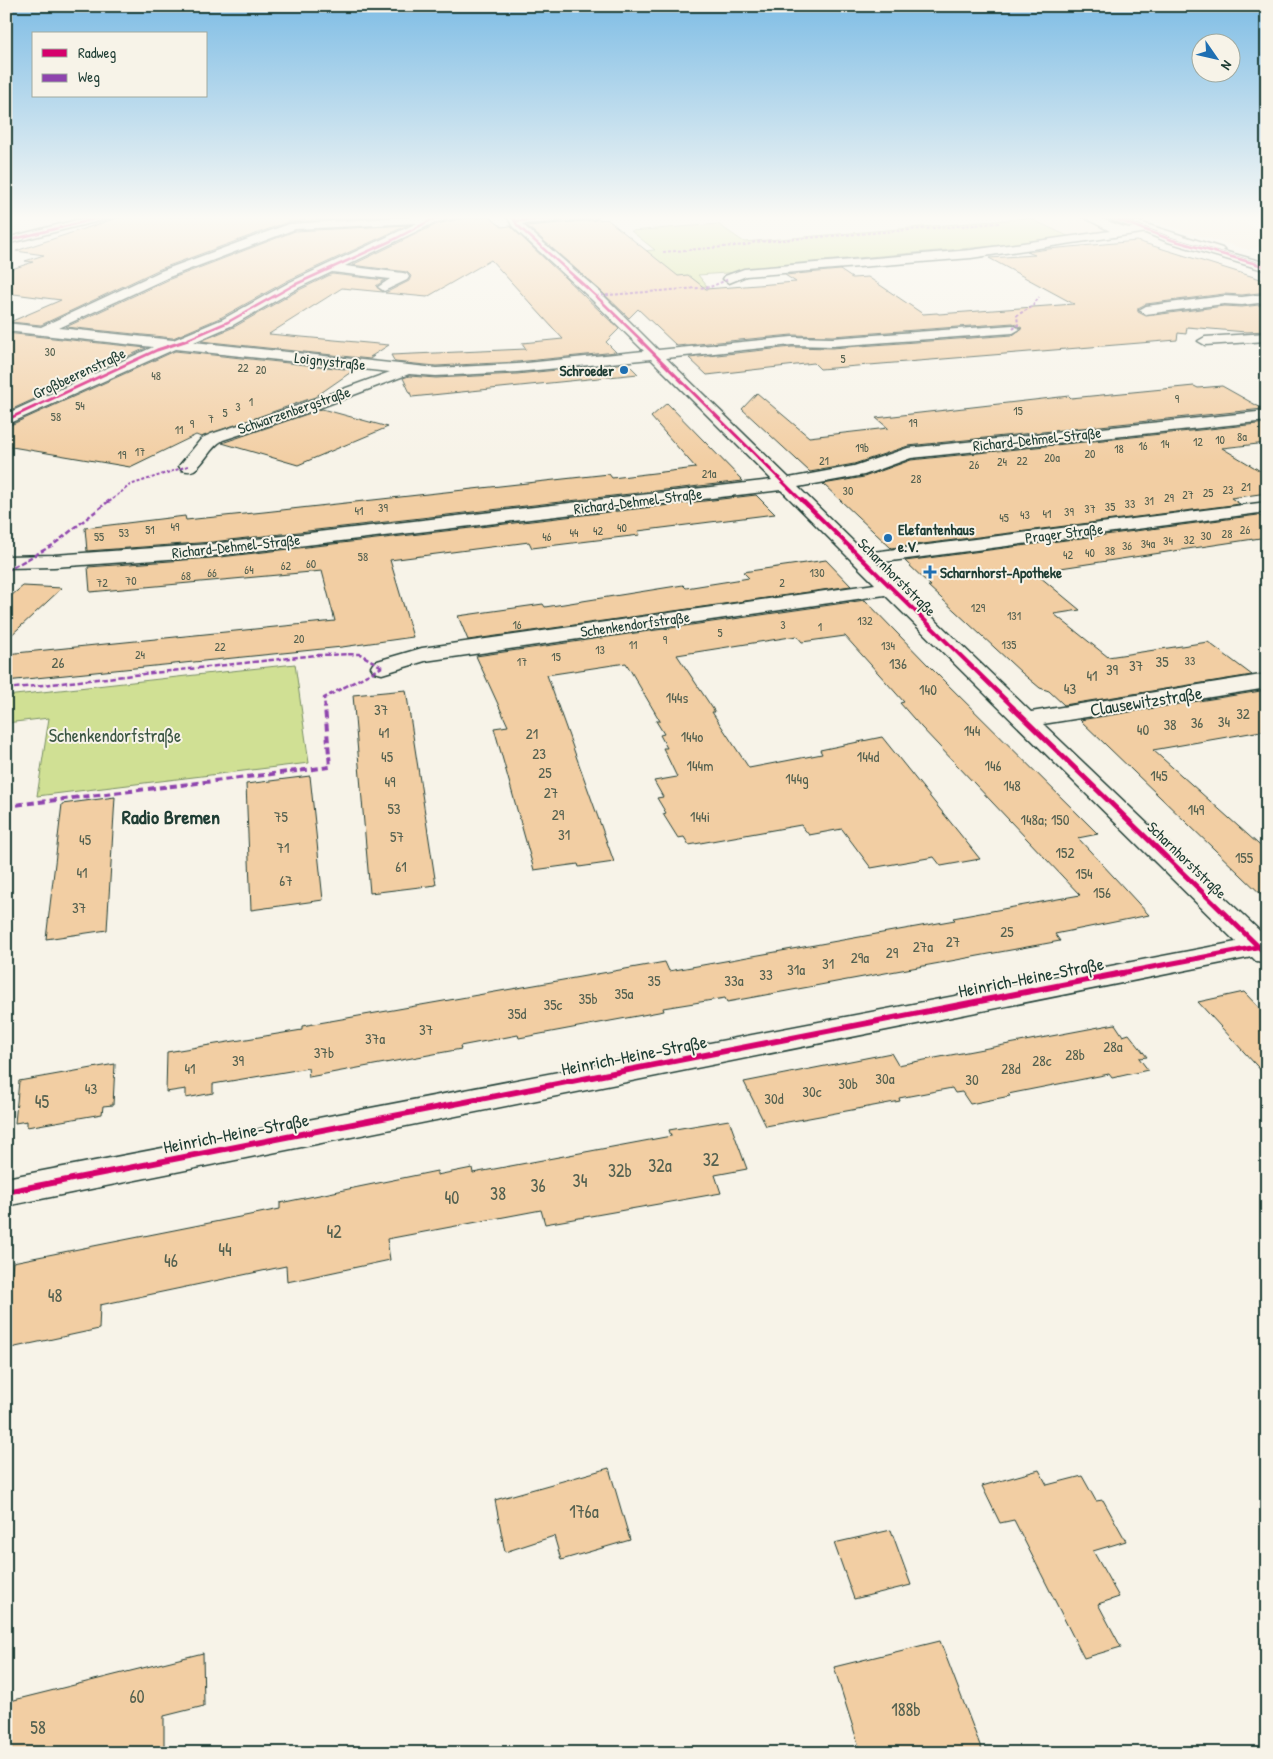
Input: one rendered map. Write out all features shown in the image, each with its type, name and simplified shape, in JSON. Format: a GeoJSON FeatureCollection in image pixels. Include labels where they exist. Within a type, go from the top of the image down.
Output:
{"type":"FeatureCollection","features":[{"type":"Feature","properties":{"kind":"street"},"geometry":{"type":"LineString","coordinates":[[41,332],[114,298]]}},
{"type":"Feature","properties":{"kind":"street","name":"Großbeerenstraße"},"geometry":{"type":"LineString","coordinates":[[6,420],[157,350],[174,345],[228,322],[271,298]]}},
{"type":"Feature","properties":{"kind":"street","name":"Scharnhorststraße"},"geometry":{"type":"LineString","coordinates":[[598,298],[784,484],[1025,720],[1264,949]]}},
{"type":"Feature","properties":{"kind":"street"},"geometry":{"type":"LineString","coordinates":[[1146,310],[1206,302],[1266,298]]}},
{"type":"Feature","properties":{"kind":"street","name":"Loignystraße"},"geometry":{"type":"LineString","coordinates":[[6,327],[436,372],[517,368],[792,341],[832,342],[1013,329]]}},
{"type":"Feature","properties":{"kind":"street"},"geometry":{"type":"LineString","coordinates":[[1205,341],[1267,337]]}},
{"type":"Feature","properties":{"kind":"street","name":"Schwarzenbergstraße"},"geometry":{"type":"LineString","coordinates":[[188,466],[208,442],[217,437],[300,410],[411,369]]}},
{"type":"Feature","properties":{"kind":"street","name":"Richard-Dehmel-Straße"},"geometry":{"type":"LineString","coordinates":[[6,562],[54,562],[212,550],[784,484],[858,471],[908,452],[1267,416]]}},
{"type":"Feature","properties":{"kind":"street","name":"Prager Straße"},"geometry":{"type":"LineString","coordinates":[[861,559],[1267,507]]}},
{"type":"Feature","properties":{"kind":"street","name":"Schenkendorfstraße"},"geometry":{"type":"LineString","coordinates":[[382,667],[422,654],[890,588]]}},
{"type":"Feature","properties":{"kind":"street","name":"Clausewitzstraße"},"geometry":{"type":"LineString","coordinates":[[1025,720],[1267,681]]}},
{"type":"Feature","properties":{"kind":"street","name":"Heinrich-Heine-Straße"},"geometry":{"type":"LineString","coordinates":[[6,1192],[1264,949]]}},
{"type":"Feature","properties":{"kind":"green space","name":"Schenkendorfstraße"},"geometry":{"type":"Polygon","coordinates":[[[295,664],[309,763],[37,796],[49,718],[6,723],[6,696],[295,664]]]}},
{"type":"Feature","properties":{"kind":"building"},"geometry":{"type":"Polygon","coordinates":[[[46,298],[98,298],[41,325],[10,322],[61,300],[46,298]]]}},
{"type":"Feature","properties":{"kind":"building"},"geometry":{"type":"Polygon","coordinates":[[[129,298],[256,298],[222,317],[173,338],[66,327],[129,298]]]}},
{"type":"Feature","properties":{"kind":"building"},"geometry":{"type":"Polygon","coordinates":[[[285,298],[326,298],[269,334],[389,345],[370,357],[374,356],[370,359],[201,341],[234,327],[285,298]]]}},
{"type":"Feature","properties":{"kind":"building"},"geometry":{"type":"Polygon","coordinates":[[[526,298],[586,298],[619,329],[606,342],[616,352],[517,362],[436,366],[395,362],[391,355],[526,349],[522,343],[563,339],[526,298]]]}},
{"type":"Feature","properties":{"kind":"building"},"geometry":{"type":"Polygon","coordinates":[[[608,298],[899,298],[923,314],[1074,304],[1063,298],[1192,298],[1146,304],[1138,308],[1138,312],[1146,316],[1224,306],[1242,307],[1267,304],[1267,331],[1246,332],[1187,327],[1186,334],[1178,333],[1177,340],[820,369],[814,363],[707,375],[689,358],[792,347],[832,348],[1013,335],[1022,328],[1013,323],[832,336],[792,335],[677,346],[638,309],[629,318],[608,298]]]}},
{"type":"Feature","properties":{"kind":"building"},"geometry":{"type":"Polygon","coordinates":[[[6,333],[146,348],[6,412],[6,333]]]}},
{"type":"Feature","properties":{"kind":"building"},"geometry":{"type":"Polygon","coordinates":[[[175,351],[354,370],[315,397],[201,437],[196,435],[130,467],[6,446],[6,427],[175,351]]]}},
{"type":"Feature","properties":{"kind":"building"},"geometry":{"type":"Polygon","coordinates":[[[627,363],[638,374],[412,397],[403,378],[409,376],[436,378],[517,374],[627,363]]]}},
{"type":"Feature","properties":{"kind":"building"},"geometry":{"type":"Polygon","coordinates":[[[1194,386],[1198,388],[1222,386],[1263,409],[908,446],[854,464],[810,472],[742,409],[757,393],[809,437],[888,428],[876,418],[1069,396],[1071,398],[1194,386]]]}},
{"type":"Feature","properties":{"kind":"building"},"geometry":{"type":"Polygon","coordinates":[[[667,403],[743,481],[212,542],[87,551],[85,528],[185,516],[186,520],[264,512],[609,474],[612,478],[696,468],[651,417],[667,403]]]}},
{"type":"Feature","properties":{"kind":"building"},"geometry":{"type":"Polygon","coordinates":[[[322,409],[388,427],[298,465],[222,443],[322,409]]]}},
{"type":"Feature","properties":{"kind":"building"},"geometry":{"type":"Polygon","coordinates":[[[1267,423],[1267,443],[1222,448],[1267,475],[1267,493],[1231,498],[1240,504],[891,548],[823,484],[864,477],[911,460],[1267,423]]]}},
{"type":"Feature","properties":{"kind":"building"},"geometry":{"type":"Polygon","coordinates":[[[756,495],[775,514],[638,531],[640,535],[532,548],[529,542],[390,560],[413,637],[342,647],[6,681],[6,654],[335,621],[322,571],[90,592],[88,567],[212,558],[756,495]]]}},
{"type":"Feature","properties":{"kind":"building"},"geometry":{"type":"Polygon","coordinates":[[[1258,515],[1267,521],[1267,537],[1034,572],[1080,610],[1054,614],[1108,657],[1208,642],[1252,675],[1064,705],[1049,691],[1040,688],[1022,673],[928,586],[931,586],[905,561],[1258,515]]]}},
{"type":"Feature","properties":{"kind":"building"},"geometry":{"type":"Polygon","coordinates":[[[826,560],[851,586],[468,640],[458,616],[543,604],[545,607],[683,585],[686,588],[749,578],[743,572],[826,560]]]}},
{"type":"Feature","properties":{"kind":"building"},"geometry":{"type":"Polygon","coordinates":[[[23,586],[62,588],[6,640],[6,600],[23,586]]]}},
{"type":"Feature","properties":{"kind":"building"},"geometry":{"type":"Polygon","coordinates":[[[865,600],[1098,834],[1078,838],[1149,915],[1055,934],[1060,941],[727,1002],[725,998],[663,1008],[664,1011],[519,1038],[518,1035],[460,1046],[461,1049],[309,1077],[308,1068],[213,1084],[213,1093],[186,1098],[186,1089],[166,1092],[167,1052],[302,1030],[302,1026],[665,962],[669,971],[955,920],[953,918],[1080,895],[921,727],[900,703],[904,702],[845,636],[802,642],[797,636],[677,655],[749,768],[822,754],[820,750],[882,737],[980,859],[941,866],[934,857],[871,868],[842,829],[809,835],[801,825],[689,845],[684,837],[678,838],[663,814],[666,813],[657,798],[663,797],[654,781],[677,777],[663,748],[667,748],[660,735],[664,734],[656,721],[660,721],[626,663],[547,675],[614,862],[579,867],[578,864],[534,870],[494,728],[508,726],[476,656],[865,600]]]}},
{"type":"Feature","properties":{"kind":"building"},"geometry":{"type":"Polygon","coordinates":[[[406,690],[436,885],[370,893],[353,695],[406,690]]]}},
{"type":"Feature","properties":{"kind":"building"},"geometry":{"type":"Polygon","coordinates":[[[1267,690],[1267,730],[1153,750],[1267,852],[1267,900],[1080,720],[1267,690]]]}},
{"type":"Feature","properties":{"kind":"building"},"geometry":{"type":"Polygon","coordinates":[[[310,776],[323,900],[251,910],[246,784],[310,776]]]}},
{"type":"Feature","properties":{"kind":"building"},"geometry":{"type":"Polygon","coordinates":[[[115,797],[107,930],[46,939],[62,804],[115,797]]]}},
{"type":"Feature","properties":{"kind":"building"},"geometry":{"type":"Polygon","coordinates":[[[1244,992],[1267,1016],[1267,1077],[1198,1002],[1244,992]]]}},
{"type":"Feature","properties":{"kind":"building"},"geometry":{"type":"Polygon","coordinates":[[[1115,1024],[1123,1036],[1129,1034],[1147,1057],[1139,1058],[1148,1070],[1112,1078],[1109,1074],[1008,1094],[1010,1096],[970,1104],[962,1092],[955,1093],[952,1088],[899,1098],[900,1101],[766,1126],[744,1082],[891,1053],[898,1065],[1115,1024]]]}},
{"type":"Feature","properties":{"kind":"building"},"geometry":{"type":"Polygon","coordinates":[[[115,1064],[113,1105],[103,1106],[102,1114],[27,1127],[27,1121],[15,1123],[19,1081],[115,1064]]]}},
{"type":"Feature","properties":{"kind":"building"},"geometry":{"type":"Polygon","coordinates":[[[729,1120],[747,1169],[715,1175],[721,1193],[545,1224],[541,1210],[387,1239],[390,1260],[287,1282],[286,1266],[100,1305],[99,1329],[6,1349],[6,1328],[13,1262],[280,1209],[280,1203],[437,1171],[437,1175],[472,1168],[473,1173],[671,1136],[669,1130],[729,1120]]]}},
{"type":"Feature","properties":{"kind":"building"},"geometry":{"type":"Polygon","coordinates":[[[609,1468],[630,1540],[561,1560],[554,1536],[505,1552],[495,1500],[609,1468]]]}},
{"type":"Feature","properties":{"kind":"building"},"geometry":{"type":"Polygon","coordinates":[[[1039,1470],[1047,1485],[1082,1476],[1096,1501],[1103,1500],[1126,1541],[1093,1551],[1119,1597],[1098,1604],[1121,1647],[1084,1658],[1014,1520],[1000,1523],[982,1486],[1039,1470]]]}},
{"type":"Feature","properties":{"kind":"building"},"geometry":{"type":"Polygon","coordinates":[[[891,1530],[911,1585],[854,1599],[834,1543],[891,1530]]]}},
{"type":"Feature","properties":{"kind":"building"},"geometry":{"type":"Polygon","coordinates":[[[940,1641],[983,1753],[861,1753],[834,1667],[940,1641]]]}},
{"type":"Feature","properties":{"kind":"building"},"geometry":{"type":"Polygon","coordinates":[[[203,1653],[204,1706],[164,1716],[164,1753],[6,1753],[6,1702],[203,1653]]]}},
{"type":"Feature","properties":{"kind":"marked path"},"geometry":{"type":"LineString","coordinates":[[1013,329],[1018,325],[1017,315],[1032,307],[1038,298]]}},
{"type":"Feature","properties":{"kind":"marked path"},"geometry":{"type":"LineString","coordinates":[[6,571],[53,545],[130,485],[188,466]]}},
{"type":"Feature","properties":{"kind":"marked path"},"geometry":{"type":"LineString","coordinates":[[6,689],[317,655],[360,654],[382,667]]}},
{"type":"Feature","properties":{"kind":"marked path"},"geometry":{"type":"LineString","coordinates":[[6,806],[330,767],[324,698],[382,667]]}},
{"type":"Feature","properties":{"kind":"cycle path"},"geometry":{"type":"LineString","coordinates":[[6,420],[157,350],[191,339],[228,322],[271,298]]}},
{"type":"Feature","properties":{"kind":"cycle path"},"geometry":{"type":"LineString","coordinates":[[598,298],[890,588],[1267,955]]}},
{"type":"Feature","properties":{"kind":"cycle path"},"geometry":{"type":"LineString","coordinates":[[6,1192],[1267,945]]}},
{"type":"Feature","properties":{"kind":"place","name":"Schroeder"},"geometry":{"type":"Point","coordinates":[624,370]}},
{"type":"Feature","properties":{"kind":"place","name":"Elefantenhaus e.V."},"geometry":{"type":"Point","coordinates":[888,538]}},
{"type":"Feature","properties":{"kind":"place","name":"Scharnhorst-Apotheke"},"geometry":{"type":"Point","coordinates":[930,572]}},
{"type":"Feature","properties":{"kind":"district","name":"Radio Bremen"},"geometry":{"type":"Point","coordinates":[171,816]}}]}
